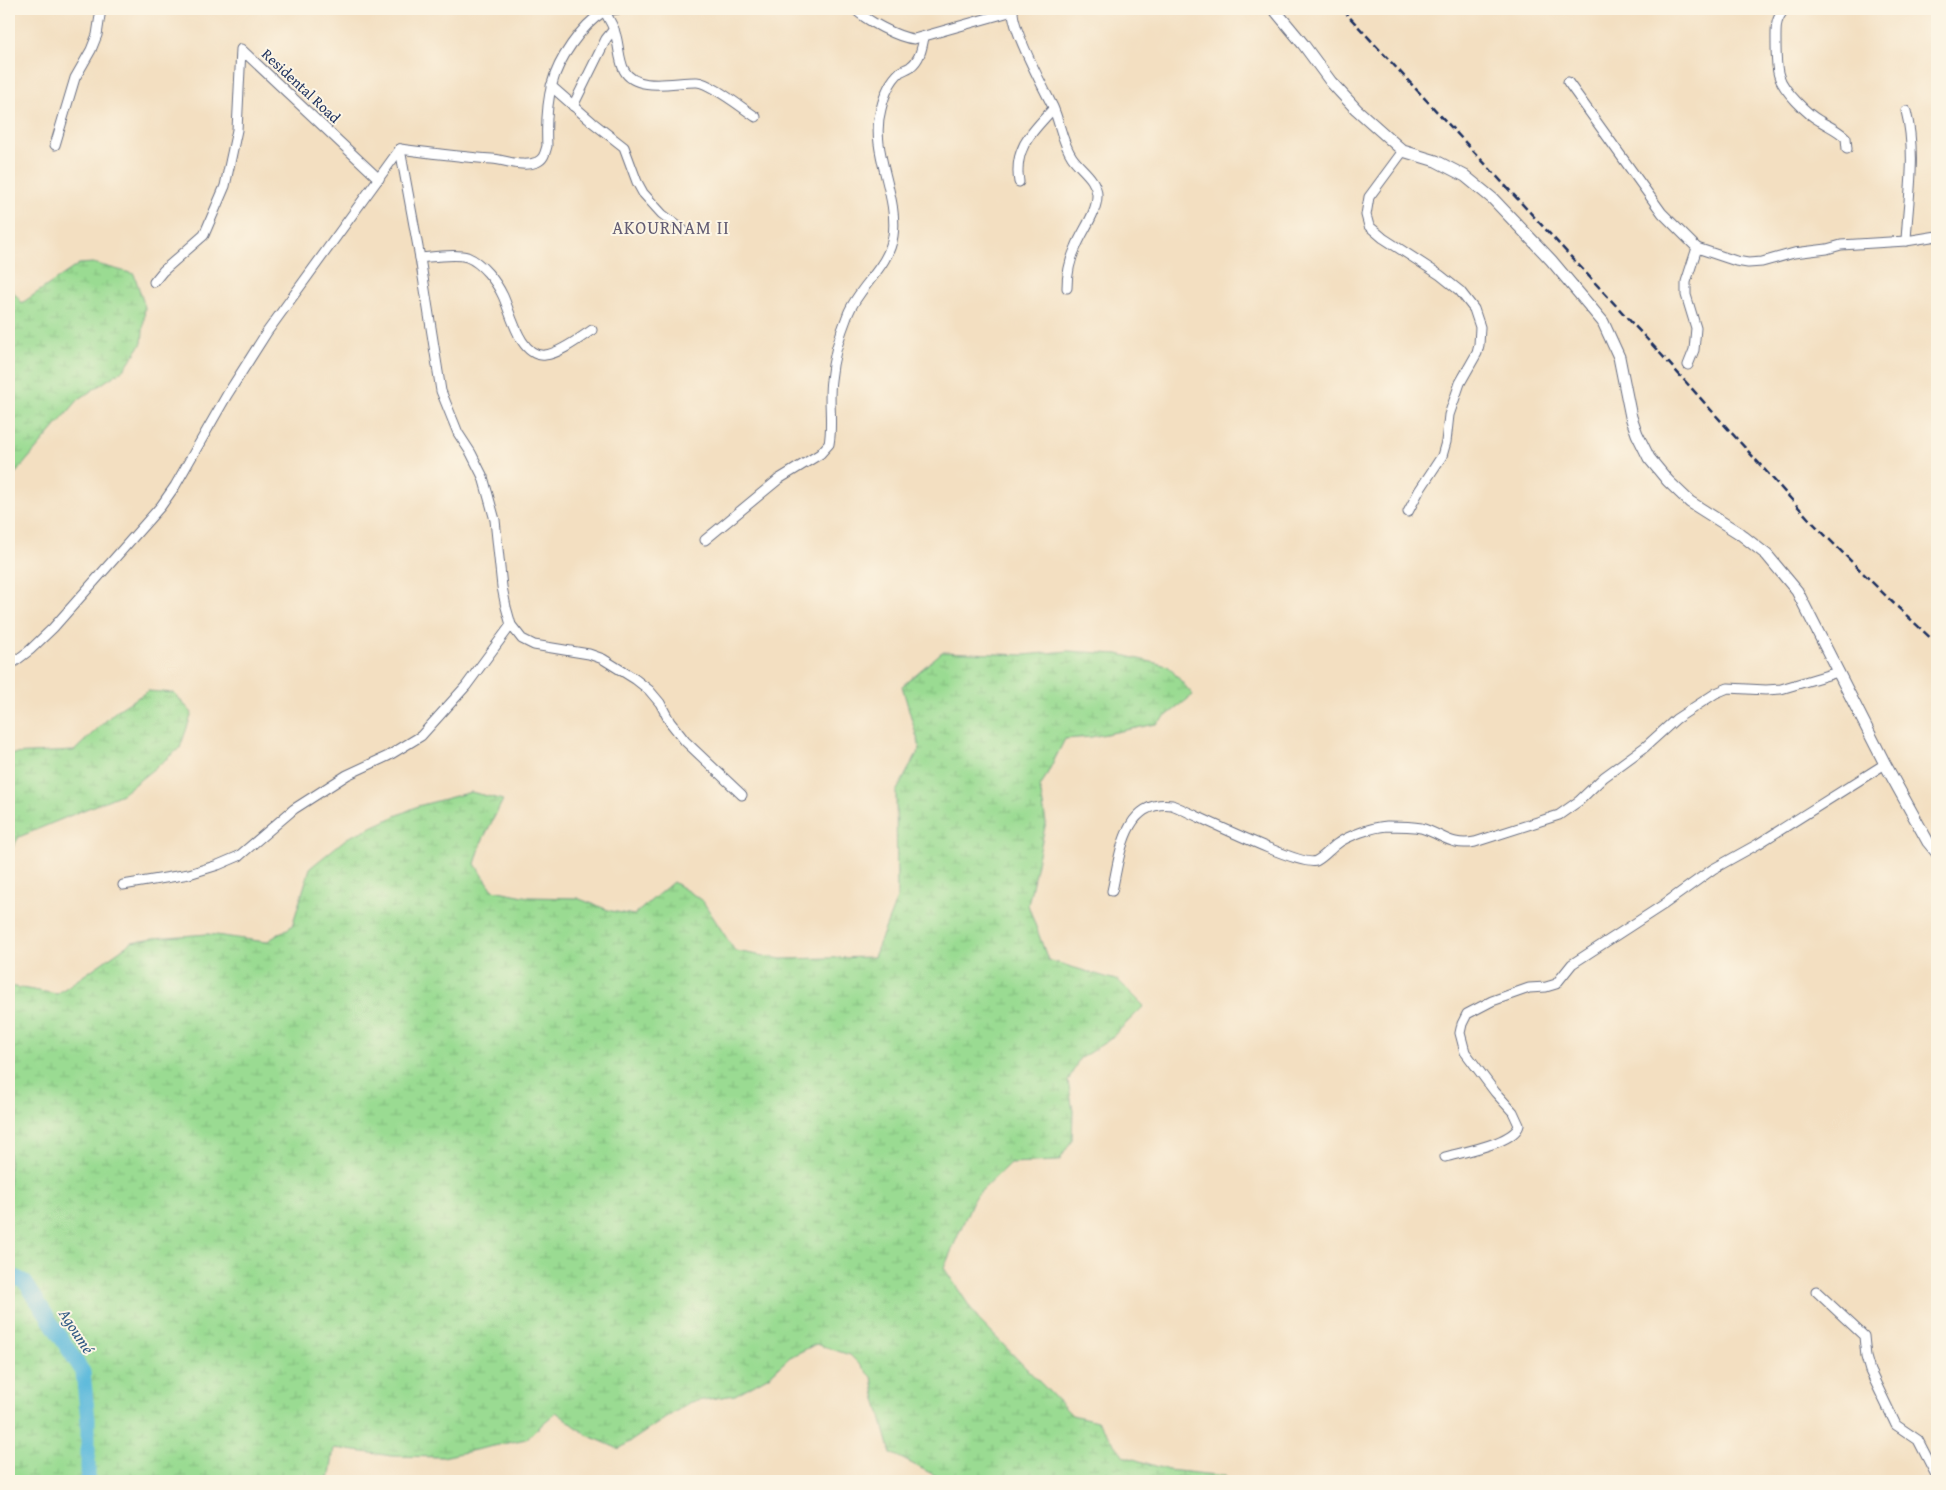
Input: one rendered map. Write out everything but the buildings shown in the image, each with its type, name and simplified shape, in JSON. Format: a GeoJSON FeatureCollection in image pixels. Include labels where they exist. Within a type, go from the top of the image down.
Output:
{"type":"FeatureCollection","features":[{"type":"Feature","properties":{"kind":"street"},"geometry":{"type":"LineString","coordinates":[[55,145],[75,78],[97,36],[101,9]]}},
{"type":"Feature","properties":{"kind":"street"},"geometry":{"type":"LineString","coordinates":[[400,149],[460,157],[494,159],[524,165],[540,161],[545,154],[547,146],[551,86],[556,72],[568,49],[588,24],[603,10],[618,9]]}},
{"type":"Feature","properties":{"kind":"street"},"geometry":{"type":"LineString","coordinates":[[855,9],[866,18],[900,36],[914,38],[924,37],[1013,10],[1014,20],[1038,79],[1053,108],[1071,156],[1090,177],[1097,195],[1088,222],[1075,248],[1069,268],[1067,288]]}},
{"type":"Feature","properties":{"kind":"street"},"geometry":{"type":"LineString","coordinates":[[1274,9],[1303,44],[1330,82],[1356,109],[1403,150],[1436,161],[1465,176],[1493,199],[1551,260],[1603,322],[1614,343],[1623,371],[1637,434],[1650,458],[1668,481],[1690,502],[1739,533],[1766,555],[1782,571],[1797,591],[1885,764],[1928,842],[1937,853]]}},
{"type":"Feature","properties":{"kind":"street"},"geometry":{"type":"LineString","coordinates":[[1785,9],[1780,14],[1775,26],[1779,76],[1801,107],[1846,138],[1847,149]]}},
{"type":"Feature","properties":{"kind":"street"},"geometry":{"type":"LineString","coordinates":[[603,10],[614,28],[624,70],[630,77],[638,81],[657,85],[697,82],[710,86],[756,117]]}},
{"type":"Feature","properties":{"kind":"street"},"geometry":{"type":"LineString","coordinates":[[573,106],[606,39],[614,28]]}},
{"type":"Feature","properties":{"kind":"street"},"geometry":{"type":"LineString","coordinates":[[705,540],[779,479],[825,450],[829,444],[831,416],[830,380],[848,315],[854,300],[888,254],[893,238],[894,214],[880,151],[878,126],[881,108],[893,80],[901,71],[915,63],[922,50],[924,37]]}},
{"type":"Feature","properties":{"kind":"street","name":"Residental Road"},"geometry":{"type":"LineString","coordinates":[[154,282],[163,271],[204,235],[225,186],[237,130],[241,49],[379,179]]}},
{"type":"Feature","properties":{"kind":"street"},"geometry":{"type":"LineString","coordinates":[[1568,82],[1662,213],[1697,248],[1736,261],[1762,262],[1794,253],[1841,246],[1906,241],[1937,236]]}},
{"type":"Feature","properties":{"kind":"street"},"geometry":{"type":"LineString","coordinates":[[551,86],[624,147],[643,194],[662,214],[683,230]]}},
{"type":"Feature","properties":{"kind":"street"},"geometry":{"type":"LineString","coordinates":[[1019,182],[1017,164],[1026,139],[1053,108]]}},
{"type":"Feature","properties":{"kind":"street"},"geometry":{"type":"LineString","coordinates":[[1906,112],[1911,131],[1910,205],[1906,241]]}},
{"type":"Feature","properties":{"kind":"street"},"geometry":{"type":"LineString","coordinates":[[9,666],[30,650],[53,628],[162,506],[227,395],[267,332],[400,149]]}},
{"type":"Feature","properties":{"kind":"street"},"geometry":{"type":"LineString","coordinates":[[400,149],[420,258],[441,391],[458,433],[483,477],[495,520],[502,587],[512,625],[522,639],[534,645],[589,654],[603,659],[635,679],[649,690],[660,703],[670,722],[686,741],[742,794]]}},
{"type":"Feature","properties":{"kind":"street"},"geometry":{"type":"LineString","coordinates":[[1403,150],[1369,197],[1366,215],[1369,226],[1383,238],[1440,275],[1460,291],[1474,309],[1480,332],[1477,353],[1460,383],[1449,415],[1446,442],[1442,456],[1408,512]]}},
{"type":"Feature","properties":{"kind":"street"},"geometry":{"type":"LineString","coordinates":[[1688,365],[1694,350],[1696,328],[1686,295],[1686,282],[1697,248]]}},
{"type":"Feature","properties":{"kind":"street"},"geometry":{"type":"LineString","coordinates":[[420,258],[465,256],[478,264],[490,276],[502,295],[518,334],[526,346],[537,354],[542,356],[552,354],[592,330]]}},
{"type":"Feature","properties":{"kind":"street"},"geometry":{"type":"LineString","coordinates":[[123,885],[189,874],[239,856],[294,809],[347,776],[388,756],[421,736],[466,686],[512,625]]}},
{"type":"Feature","properties":{"kind":"street"},"geometry":{"type":"LineString","coordinates":[[1112,891],[1124,839],[1130,824],[1139,813],[1154,805],[1172,805],[1271,850],[1310,863],[1317,861],[1339,842],[1386,826],[1422,828],[1451,841],[1465,844],[1558,814],[1579,801],[1604,777],[1645,747],[1676,719],[1716,693],[1728,688],[1781,689],[1838,672]]}},
{"type":"Feature","properties":{"kind":"street"},"geometry":{"type":"LineString","coordinates":[[1445,1157],[1506,1139],[1516,1132],[1519,1125],[1513,1112],[1495,1092],[1465,1052],[1460,1033],[1467,1014],[1492,1001],[1529,988],[1546,988],[1556,984],[1572,964],[1663,905],[1713,869],[1758,844],[1885,764]]}},
{"type":"Feature","properties":{"kind":"street"},"geometry":{"type":"LineString","coordinates":[[1816,1291],[1864,1336],[1866,1357],[1870,1371],[1896,1425],[1918,1440],[1937,1477]]}},
{"type":"Feature","properties":{"kind":"green space"},"geometry":{"type":"Polygon","coordinates":[[[93,263],[134,274],[145,307],[142,343],[124,369],[79,399],[9,481],[9,286],[22,303],[79,264],[93,263]]]}},
{"type":"Feature","properties":{"kind":"green space"},"geometry":{"type":"Polygon","coordinates":[[[1068,651],[1118,654],[1168,666],[1193,695],[1156,724],[1091,737],[1065,739],[1040,788],[1046,822],[1028,905],[1048,960],[1119,981],[1144,1006],[1109,1040],[1079,1059],[1068,1081],[1073,1111],[1072,1140],[1059,1161],[1010,1163],[974,1198],[944,1268],[978,1319],[1072,1415],[1097,1421],[1124,1456],[1168,1470],[1225,1476],[1227,1481],[946,1481],[891,1453],[872,1377],[850,1355],[816,1344],[790,1357],[769,1376],[735,1395],[690,1402],[619,1449],[587,1435],[556,1412],[526,1439],[443,1457],[392,1456],[334,1448],[329,1481],[9,1481],[9,986],[57,994],[132,942],[153,938],[208,934],[266,942],[292,926],[310,868],[347,838],[418,806],[471,792],[503,800],[482,841],[475,864],[493,890],[529,897],[577,898],[611,911],[634,915],[673,882],[702,900],[735,951],[781,959],[874,957],[897,898],[896,792],[920,748],[902,686],[942,652],[1024,655],[1068,651]]]}},
{"type":"Feature","properties":{"kind":"green space"},"geometry":{"type":"Polygon","coordinates":[[[148,691],[174,693],[192,713],[180,748],[122,794],[19,837],[9,853],[9,754],[74,751],[116,711],[148,691]]]}},
{"type":"Feature","properties":{"kind":"waterway","name":"Agoumé"},"geometry":{"type":"LineString","coordinates":[[9,1274],[25,1282],[83,1372],[88,1420],[88,1481]]}},
{"type":"Feature","properties":{"kind":"railway"},"geometry":{"type":"LineString","coordinates":[[1342,9],[1658,351],[1809,519],[1937,644]]}},
{"type":"Feature","properties":{"kind":"district","name":"AKOURNAM II"},"geometry":{"type":"Point","coordinates":[671,228]}}]}
